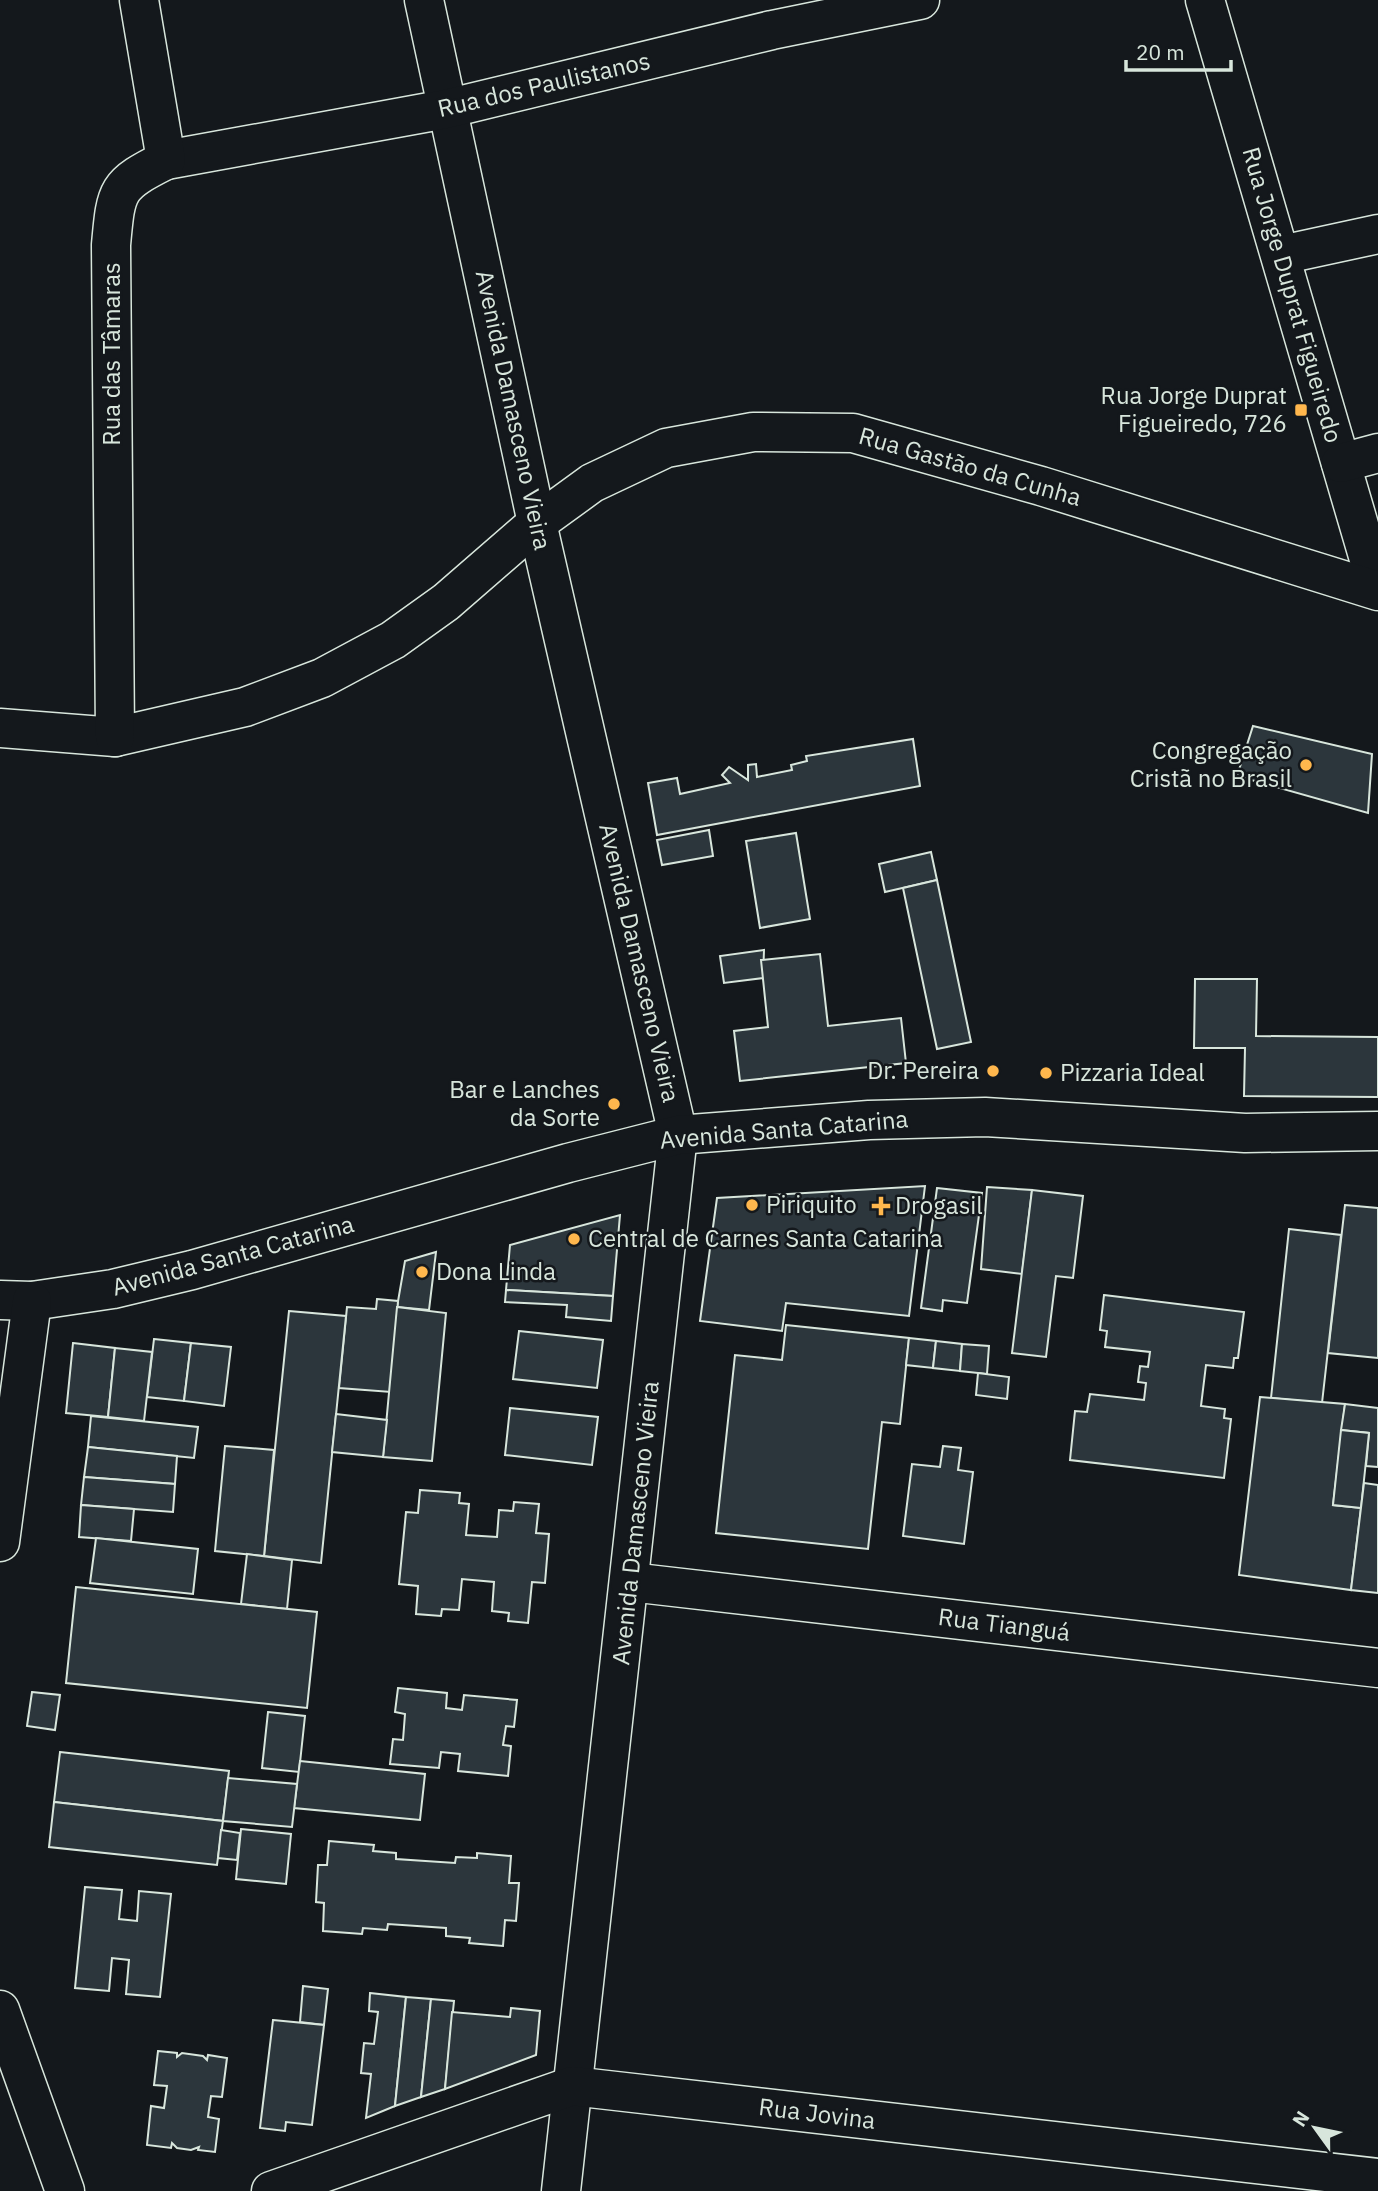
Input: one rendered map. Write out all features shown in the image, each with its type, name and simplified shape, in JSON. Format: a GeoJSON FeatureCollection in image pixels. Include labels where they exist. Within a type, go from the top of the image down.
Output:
{"type":"FeatureCollection","features":[{"type":"Feature","properties":{"kind":"street"},"geometry":{"type":"LineString","coordinates":[[139,0],[166,160]]}},
{"type":"Feature","properties":{"kind":"street","name":"Avenida Damasceno Vieira"},"geometry":{"type":"LineString","coordinates":[[424,0],[537,523],[678,1135],[561,2191]]}},
{"type":"Feature","properties":{"kind":"street","name":"Rua dos Paulistanos"},"geometry":{"type":"LineString","coordinates":[[166,160],[446,109],[766,15],[920,0]]}},
{"type":"Feature","properties":{"kind":"street","name":"Rua Jorge Duprat Figueiredo"},"geometry":{"type":"LineString","coordinates":[[1205,0],[1378,591]]}},
{"type":"Feature","properties":{"kind":"street","name":"Rua das Tâmaras"},"geometry":{"type":"LineString","coordinates":[[115,737],[111,258],[114,207],[128,179],[166,160]]}},
{"type":"Feature","properties":{"kind":"street"},"geometry":{"type":"LineString","coordinates":[[1281,254],[1378,234]]}},
{"type":"Feature","properties":{"kind":"street","name":"Rua Gastão da Cunha"},"geometry":{"type":"LineString","coordinates":[[0,728],[115,737],[245,707],[322,678],[393,640],[425,617],[537,523],[592,483],[666,449],[752,432],[853,433],[1041,485],[1378,591]]}},
{"type":"Feature","properties":{"kind":"street"},"geometry":{"type":"LineString","coordinates":[[1340,463],[1378,453]]}},
{"type":"Feature","properties":{"kind":"street","name":"Avenida Santa Catarina"},"geometry":{"type":"LineString","coordinates":[[16,1301],[113,1289],[192,1270],[568,1163],[678,1135],[869,1119],[985,1117],[1245,1133],[1378,1131]]}},
{"type":"Feature","properties":{"kind":"street"},"geometry":{"type":"LineString","coordinates":[[0,1542],[16,1301]]}},
{"type":"Feature","properties":{"kind":"street","name":"Rua Tianguá"},"geometry":{"type":"LineString","coordinates":[[630,1581],[1378,1668]]}},
{"type":"Feature","properties":{"kind":"street"},"geometry":{"type":"LineString","coordinates":[[0,2010],[65,2191]]}},
{"type":"Feature","properties":{"kind":"street","name":"Rua Jovina"},"geometry":{"type":"LineString","coordinates":[[271,2191],[572,2086],[1378,2178]]}},
{"type":"Feature","properties":{"kind":"building","name":"Congregação Cristã no Brasil"},"geometry":{"type":"Polygon","coordinates":[[[1253,726],[1372,754],[1368,813],[1237,776],[1253,726]]]}},
{"type":"Feature","properties":{"kind":"building"},"geometry":{"type":"Polygon","coordinates":[[[913,739],[920,786],[657,835],[648,783],[677,778],[680,794],[730,783],[722,775],[729,767],[748,780],[748,765],[756,764],[757,777],[792,770],[791,765],[807,761],[806,756],[913,739]]]}},
{"type":"Feature","properties":{"kind":"building"},"geometry":{"type":"Polygon","coordinates":[[[709,830],[713,856],[662,865],[657,840],[709,830]]]}},
{"type":"Feature","properties":{"kind":"building"},"geometry":{"type":"Polygon","coordinates":[[[796,833],[810,919],[760,928],[746,841],[796,833]]]}},
{"type":"Feature","properties":{"kind":"building"},"geometry":{"type":"Polygon","coordinates":[[[931,852],[937,880],[885,892],[879,864],[931,852]]]}},
{"type":"Feature","properties":{"kind":"building"},"geometry":{"type":"Polygon","coordinates":[[[937,880],[971,1042],[937,1049],[903,888],[937,880]]]}},
{"type":"Feature","properties":{"kind":"building"},"geometry":{"type":"Polygon","coordinates":[[[764,950],[763,978],[724,983],[720,956],[764,950]]]}},
{"type":"Feature","properties":{"kind":"building"},"geometry":{"type":"Polygon","coordinates":[[[820,954],[828,1026],[901,1018],[906,1063],[740,1081],[734,1031],[768,1027],[761,960],[820,954]]]}},
{"type":"Feature","properties":{"kind":"building"},"geometry":{"type":"Polygon","coordinates":[[[1195,979],[1257,979],[1256,1036],[1378,1037],[1378,1097],[1244,1096],[1245,1048],[1194,1048],[1195,979]]]}},
{"type":"Feature","properties":{"kind":"building"},"geometry":{"type":"Polygon","coordinates":[[[925,1186],[909,1316],[786,1303],[782,1331],[700,1321],[717,1198],[925,1186]]]}},
{"type":"Feature","properties":{"kind":"building"},"geometry":{"type":"Polygon","coordinates":[[[987,1187],[1032,1190],[1022,1274],[981,1269],[987,1187]]]}},
{"type":"Feature","properties":{"kind":"building"},"geometry":{"type":"Polygon","coordinates":[[[937,1188],[982,1193],[967,1303],[943,1300],[942,1311],[921,1308],[937,1188]]]}},
{"type":"Feature","properties":{"kind":"building"},"geometry":{"type":"Polygon","coordinates":[[[1032,1190],[1083,1196],[1073,1278],[1056,1276],[1046,1357],[1012,1353],[1032,1190]]]}},
{"type":"Feature","properties":{"kind":"building"},"geometry":{"type":"Polygon","coordinates":[[[1345,1205],[1378,1208],[1378,1358],[1328,1353],[1345,1205]]]}},
{"type":"Feature","properties":{"kind":"building"},"geometry":{"type":"Polygon","coordinates":[[[620,1215],[613,1296],[506,1290],[510,1245],[620,1215]]]}},
{"type":"Feature","properties":{"kind":"building"},"geometry":{"type":"Polygon","coordinates":[[[1289,1229],[1341,1235],[1322,1403],[1271,1398],[1289,1229]]]}},
{"type":"Feature","properties":{"kind":"building"},"geometry":{"type":"Polygon","coordinates":[[[436,1252],[429,1310],[397,1307],[405,1261],[436,1252]]]}},
{"type":"Feature","properties":{"kind":"building"},"geometry":{"type":"Polygon","coordinates":[[[506,1290],[613,1296],[611,1321],[566,1317],[567,1305],[505,1302],[506,1290]]]}},
{"type":"Feature","properties":{"kind":"building"},"geometry":{"type":"Polygon","coordinates":[[[1104,1295],[1244,1312],[1238,1358],[1234,1358],[1233,1368],[1206,1365],[1201,1406],[1225,1409],[1224,1418],[1231,1419],[1224,1478],[1070,1460],[1075,1411],[1087,1412],[1090,1394],[1144,1400],[1146,1383],[1138,1382],[1140,1366],[1148,1367],[1150,1352],[1105,1347],[1107,1331],[1100,1330],[1104,1295]]]}},
{"type":"Feature","properties":{"kind":"building"},"geometry":{"type":"Polygon","coordinates":[[[377,1299],[398,1301],[391,1392],[339,1388],[347,1307],[376,1309],[377,1299]]]}},
{"type":"Feature","properties":{"kind":"building"},"geometry":{"type":"Polygon","coordinates":[[[397,1307],[446,1313],[432,1461],[383,1457],[397,1307]]]}},
{"type":"Feature","properties":{"kind":"building"},"geometry":{"type":"Polygon","coordinates":[[[289,1311],[346,1316],[321,1563],[264,1556],[289,1311]]]}},
{"type":"Feature","properties":{"kind":"building"},"geometry":{"type":"Polygon","coordinates":[[[786,1325],[909,1338],[900,1424],[882,1422],[868,1549],[716,1533],[735,1355],[782,1360],[786,1325]]]}},
{"type":"Feature","properties":{"kind":"building"},"geometry":{"type":"Polygon","coordinates":[[[519,1331],[603,1340],[597,1388],[513,1379],[519,1331]]]}},
{"type":"Feature","properties":{"kind":"building"},"geometry":{"type":"Polygon","coordinates":[[[909,1338],[936,1341],[933,1368],[906,1365],[909,1338]]]}},
{"type":"Feature","properties":{"kind":"building"},"geometry":{"type":"Polygon","coordinates":[[[154,1339],[191,1343],[184,1401],[147,1397],[154,1339]]]}},
{"type":"Feature","properties":{"kind":"building"},"geometry":{"type":"Polygon","coordinates":[[[936,1341],[962,1344],[960,1371],[933,1368],[936,1341]]]}},
{"type":"Feature","properties":{"kind":"building"},"geometry":{"type":"Polygon","coordinates":[[[73,1343],[115,1348],[108,1417],[66,1413],[73,1343]]]}},
{"type":"Feature","properties":{"kind":"building"},"geometry":{"type":"Polygon","coordinates":[[[191,1343],[231,1347],[224,1406],[184,1401],[191,1343]]]}},
{"type":"Feature","properties":{"kind":"building"},"geometry":{"type":"Polygon","coordinates":[[[962,1344],[989,1346],[987,1374],[960,1371],[962,1344]]]}},
{"type":"Feature","properties":{"kind":"building"},"geometry":{"type":"Polygon","coordinates":[[[115,1348],[152,1352],[144,1421],[108,1417],[115,1348]]]}},
{"type":"Feature","properties":{"kind":"building"},"geometry":{"type":"Polygon","coordinates":[[[978,1373],[1009,1377],[1007,1399],[976,1395],[978,1373]]]}},
{"type":"Feature","properties":{"kind":"building"},"geometry":{"type":"Polygon","coordinates":[[[1260,1397],[1345,1404],[1333,1505],[1361,1508],[1351,1590],[1239,1575],[1260,1397]]]}},
{"type":"Feature","properties":{"kind":"building"},"geometry":{"type":"Polygon","coordinates":[[[1345,1404],[1378,1408],[1378,1467],[1366,1466],[1369,1433],[1341,1430],[1345,1404]]]}},
{"type":"Feature","properties":{"kind":"building"},"geometry":{"type":"Polygon","coordinates":[[[510,1408],[598,1417],[592,1465],[505,1455],[510,1408]]]}},
{"type":"Feature","properties":{"kind":"building"},"geometry":{"type":"Polygon","coordinates":[[[336,1414],[387,1420],[383,1457],[332,1452],[336,1414]]]}},
{"type":"Feature","properties":{"kind":"building"},"geometry":{"type":"Polygon","coordinates":[[[91,1416],[198,1427],[194,1458],[88,1447],[91,1416]]]}},
{"type":"Feature","properties":{"kind":"building"},"geometry":{"type":"Polygon","coordinates":[[[1341,1430],[1369,1433],[1361,1508],[1333,1505],[1341,1430]]]}},
{"type":"Feature","properties":{"kind":"building"},"geometry":{"type":"Polygon","coordinates":[[[225,1446],[274,1450],[264,1556],[215,1551],[225,1446]]]}},
{"type":"Feature","properties":{"kind":"building"},"geometry":{"type":"Polygon","coordinates":[[[943,1446],[961,1448],[958,1470],[973,1472],[964,1544],[903,1536],[912,1464],[940,1467],[943,1446]]]}},
{"type":"Feature","properties":{"kind":"building"},"geometry":{"type":"Polygon","coordinates":[[[88,1447],[177,1456],[175,1484],[84,1477],[88,1447]]]}},
{"type":"Feature","properties":{"kind":"building"},"geometry":{"type":"Polygon","coordinates":[[[84,1477],[175,1484],[173,1512],[81,1505],[84,1477]]]}},
{"type":"Feature","properties":{"kind":"building"},"geometry":{"type":"Polygon","coordinates":[[[1364,1483],[1378,1485],[1378,1593],[1351,1590],[1364,1483]]]}},
{"type":"Feature","properties":{"kind":"building"},"geometry":{"type":"Polygon","coordinates":[[[420,1490],[460,1493],[459,1503],[469,1504],[466,1535],[497,1537],[499,1510],[513,1511],[514,1502],[539,1504],[536,1533],[549,1534],[545,1583],[532,1582],[528,1623],[508,1621],[509,1613],[492,1611],[494,1582],[462,1579],[459,1610],[442,1609],[441,1616],[416,1614],[418,1586],[399,1584],[406,1512],[418,1513],[420,1490]]]}},
{"type":"Feature","properties":{"kind":"building"},"geometry":{"type":"Polygon","coordinates":[[[81,1505],[134,1509],[131,1541],[79,1537],[81,1505]]]}},
{"type":"Feature","properties":{"kind":"building"},"geometry":{"type":"Polygon","coordinates":[[[96,1538],[198,1549],[193,1594],[90,1583],[96,1538]]]}},
{"type":"Feature","properties":{"kind":"building"},"geometry":{"type":"Polygon","coordinates":[[[247,1554],[292,1560],[287,1609],[241,1604],[247,1554]]]}},
{"type":"Feature","properties":{"kind":"building"},"geometry":{"type":"Polygon","coordinates":[[[76,1587],[317,1612],[307,1708],[66,1683],[76,1587]]]}},
{"type":"Feature","properties":{"kind":"building"},"geometry":{"type":"Polygon","coordinates":[[[398,1688],[447,1693],[446,1708],[462,1710],[464,1695],[517,1700],[514,1727],[506,1726],[503,1745],[511,1746],[508,1776],[458,1771],[460,1754],[441,1752],[439,1768],[390,1764],[393,1739],[403,1740],[405,1714],[395,1712],[398,1688]]]}},
{"type":"Feature","properties":{"kind":"building"},"geometry":{"type":"Polygon","coordinates":[[[32,1692],[60,1695],[55,1730],[27,1726],[32,1692]]]}},
{"type":"Feature","properties":{"kind":"building"},"geometry":{"type":"Polygon","coordinates":[[[268,1712],[305,1716],[299,1772],[262,1768],[268,1712]]]}},
{"type":"Feature","properties":{"kind":"building"},"geometry":{"type":"Polygon","coordinates":[[[60,1752],[229,1771],[223,1821],[54,1802],[60,1752]]]}},
{"type":"Feature","properties":{"kind":"building"},"geometry":{"type":"Polygon","coordinates":[[[300,1761],[425,1774],[420,1820],[294,1808],[300,1761]]]}},
{"type":"Feature","properties":{"kind":"building"},"geometry":{"type":"Polygon","coordinates":[[[228,1778],[297,1784],[292,1827],[223,1821],[228,1778]]]}},
{"type":"Feature","properties":{"kind":"building"},"geometry":{"type":"Polygon","coordinates":[[[54,1802],[223,1821],[217,1865],[49,1847],[54,1802]]]}},
{"type":"Feature","properties":{"kind":"building"},"geometry":{"type":"Polygon","coordinates":[[[241,1829],[291,1834],[286,1884],[236,1879],[241,1829]]]}},
{"type":"Feature","properties":{"kind":"building"},"geometry":{"type":"Polygon","coordinates":[[[221,1830],[240,1833],[237,1860],[218,1858],[221,1830]]]}},
{"type":"Feature","properties":{"kind":"building"},"geometry":{"type":"Polygon","coordinates":[[[329,1841],[374,1845],[373,1851],[396,1853],[396,1859],[455,1863],[456,1857],[477,1858],[477,1853],[511,1856],[509,1883],[519,1883],[516,1921],[505,1920],[503,1946],[469,1943],[470,1938],[446,1936],[446,1928],[388,1924],[387,1930],[363,1928],[362,1934],[323,1931],[324,1903],[316,1902],[318,1865],[327,1865],[329,1841]]]}},
{"type":"Feature","properties":{"kind":"building"},"geometry":{"type":"Polygon","coordinates":[[[85,1887],[122,1890],[119,1919],[137,1921],[139,1891],[171,1894],[160,1997],[126,1994],[129,1960],[112,1958],[109,1991],[75,1988],[85,1887]]]}},
{"type":"Feature","properties":{"kind":"building"},"geometry":{"type":"Polygon","coordinates":[[[303,1986],[328,1989],[324,2025],[300,2022],[303,1986]]]}},
{"type":"Feature","properties":{"kind":"building"},"geometry":{"type":"Polygon","coordinates":[[[370,1993],[406,1997],[395,2106],[366,2118],[371,2074],[361,2073],[364,2043],[374,2044],[378,2012],[369,2011],[370,1993]]]}},
{"type":"Feature","properties":{"kind":"building"},"geometry":{"type":"Polygon","coordinates":[[[406,1997],[431,1999],[421,2097],[395,2106],[406,1997]]]}},
{"type":"Feature","properties":{"kind":"building"},"geometry":{"type":"Polygon","coordinates":[[[431,1999],[454,2001],[445,2089],[421,2097],[431,1999]]]}},
{"type":"Feature","properties":{"kind":"building"},"geometry":{"type":"Polygon","coordinates":[[[511,2008],[540,2011],[536,2055],[445,2089],[452,2012],[510,2017],[511,2008]]]}},
{"type":"Feature","properties":{"kind":"building"},"geometry":{"type":"Polygon","coordinates":[[[273,2020],[324,2025],[312,2125],[286,2122],[285,2131],[260,2128],[273,2020]]]}},
{"type":"Feature","properties":{"kind":"building"},"geometry":{"type":"Polygon","coordinates":[[[158,2051],[177,2053],[177,2057],[182,2053],[203,2056],[207,2060],[208,2055],[227,2058],[222,2097],[211,2096],[208,2117],[219,2119],[215,2152],[198,2150],[199,2147],[191,2150],[177,2148],[172,2143],[171,2148],[147,2145],[151,2106],[164,2108],[167,2086],[154,2085],[158,2051]]]}},
{"type":"Feature","properties":{"kind":"place","name":"Rua Jorge Duprat Figueiredo, 726"},"geometry":{"type":"Point","coordinates":[1301,410]}},
{"type":"Feature","properties":{"kind":"place","name":"Congregação Cristã no Brasil"},"geometry":{"type":"Point","coordinates":[1306,765]}},
{"type":"Feature","properties":{"kind":"place","name":"Dr. Pereira"},"geometry":{"type":"Point","coordinates":[993,1071]}},
{"type":"Feature","properties":{"kind":"place","name":"Pizzaria Ideal"},"geometry":{"type":"Point","coordinates":[1046,1073]}},
{"type":"Feature","properties":{"kind":"place","name":"Bar e Lanches da Sorte"},"geometry":{"type":"Point","coordinates":[614,1104]}},
{"type":"Feature","properties":{"kind":"place","name":"Piriquito"},"geometry":{"type":"Point","coordinates":[752,1205]}},
{"type":"Feature","properties":{"kind":"place","name":"Drogasil"},"geometry":{"type":"Point","coordinates":[881,1206]}},
{"type":"Feature","properties":{"kind":"place","name":"Central de Carnes Santa Catarina"},"geometry":{"type":"Point","coordinates":[574,1239]}},
{"type":"Feature","properties":{"kind":"place","name":"Dona Linda"},"geometry":{"type":"Point","coordinates":[422,1272]}}]}
